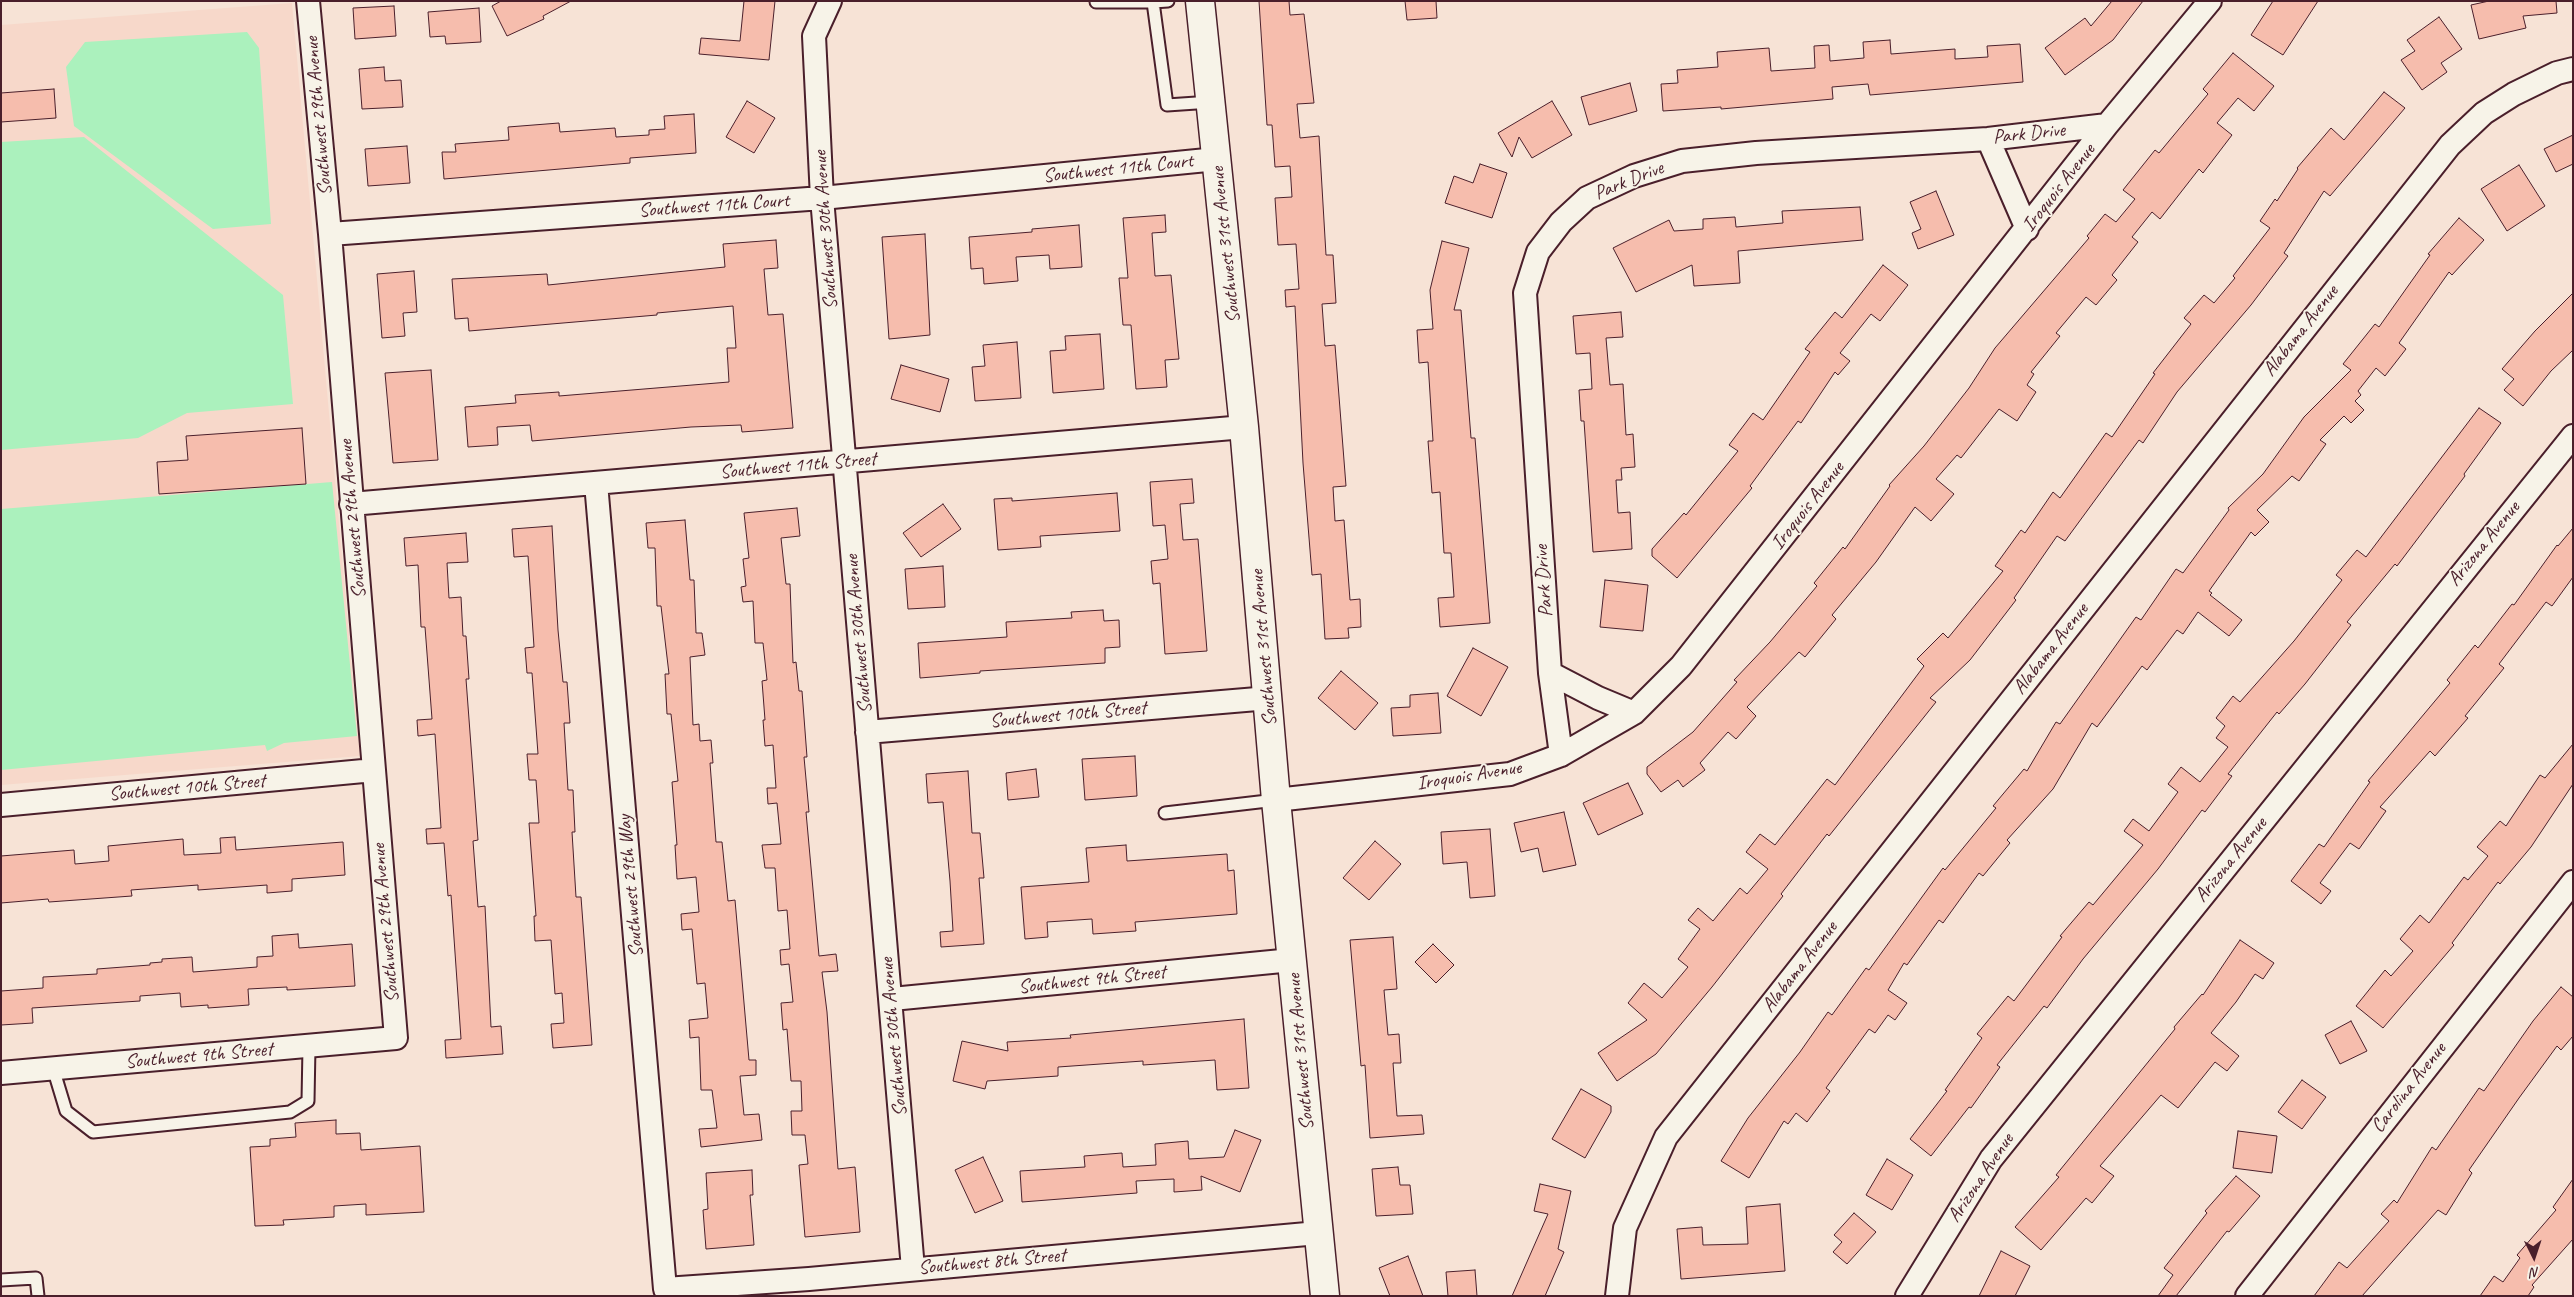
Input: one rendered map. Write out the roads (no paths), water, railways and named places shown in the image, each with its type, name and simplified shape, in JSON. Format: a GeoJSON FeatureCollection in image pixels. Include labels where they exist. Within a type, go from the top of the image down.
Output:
{"type":"FeatureCollection","features":[{"type":"Feature","properties":{"kind":"main road","name":"Southwest 31st Avenue"},"geometry":{"type":"LineString","coordinates":[[1200,1],[1244,427],[1276,800],[1325,1296]]}},
{"type":"Feature","properties":{"kind":"street","name":"Southwest 29th Avenue"},"geometry":{"type":"LineString","coordinates":[[308,1],[330,234],[396,1038]]}},
{"type":"Feature","properties":{"kind":"street","name":"Southwest 30th Avenue"},"geometry":{"type":"LineString","coordinates":[[830,1],[814,36],[822,198],[867,732],[892,999],[913,1269]]}},
{"type":"Feature","properties":{"kind":"street","name":"Iroquois Avenue"},"geometry":{"type":"LineString","coordinates":[[1276,800],[1510,774],[1561,755],[1634,713],[1681,666],[2107,125],[2210,1]]}},
{"type":"Feature","properties":{"kind":"street","name":"Alabama Avenue"},"geometry":{"type":"LineString","coordinates":[[1616,1296],[1625,1228],[1666,1137],[2450,145],[2484,113],[2514,94],[2557,73],[2573,69]]}},
{"type":"Feature","properties":{"kind":"street","name":"Park Drive"},"geometry":{"type":"LineString","coordinates":[[1561,755],[1550,673],[1525,293],[1538,252],[1561,222],[1587,198],[1634,176],[1682,161],[1756,153],[1988,139],[2107,125]]}},
{"type":"Feature","properties":{"kind":"street"},"geometry":{"type":"LineString","coordinates":[[1988,139],[2027,229]]}},
{"type":"Feature","properties":{"kind":"street","name":"Southwest 11th Court"},"geometry":{"type":"LineString","coordinates":[[330,234],[822,198],[1217,159]]}},
{"type":"Feature","properties":{"kind":"street","name":"Southwest 11th Street"},"geometry":{"type":"LineString","coordinates":[[351,504],[1244,427]]}},
{"type":"Feature","properties":{"kind":"street","name":"Arizona Avenue"},"geometry":{"type":"LineString","coordinates":[[1907,1296],[1990,1159],[2573,436]]}},
{"type":"Feature","properties":{"kind":"street","name":"Southwest 29th Way"},"geometry":{"type":"LineString","coordinates":[[596,483],[666,1289]]}},
{"type":"Feature","properties":{"kind":"street"},"geometry":{"type":"LineString","coordinates":[[1550,673],[1598,698],[1634,713]]}},
{"type":"Feature","properties":{"kind":"street","name":"Southwest 10th Street"},"geometry":{"type":"LineString","coordinates":[[867,732],[1268,698]]}},
{"type":"Feature","properties":{"kind":"street","name":"Southwest 10th Street"},"geometry":{"type":"LineString","coordinates":[[1,805],[374,770]]}},
{"type":"Feature","properties":{"kind":"street","name":"Carolina Avenue"},"geometry":{"type":"LineString","coordinates":[[2247,1296],[2573,882]]}},
{"type":"Feature","properties":{"kind":"street","name":"Southwest 9th Street"},"geometry":{"type":"LineString","coordinates":[[892,999],[1292,960]]}},
{"type":"Feature","properties":{"kind":"street","name":"Southwest 9th Street"},"geometry":{"type":"LineString","coordinates":[[1,1073],[396,1038]]}},
{"type":"Feature","properties":{"kind":"street","name":"Southwest 8th Street"},"geometry":{"type":"LineString","coordinates":[[666,1289],[810,1287],[913,1269],[1318,1232]]}},
{"type":"Feature","properties":{"kind":"lane"},"geometry":{"type":"LineString","coordinates":[[1096,2],[1168,1]]}},
{"type":"Feature","properties":{"kind":"lane"},"geometry":{"type":"LineString","coordinates":[[1153,2],[1167,105],[1211,102]]}},
{"type":"Feature","properties":{"kind":"lane"},"geometry":{"type":"LineString","coordinates":[[1164,813],[1276,800]]}},
{"type":"Feature","properties":{"kind":"lane"},"geometry":{"type":"LineString","coordinates":[[54,1068],[66,1111],[93,1132],[290,1112],[308,1101],[309,1047]]}},
{"type":"Feature","properties":{"kind":"lane"},"geometry":{"type":"LineString","coordinates":[[1,1280],[36,1278],[38,1296]]}}]}
